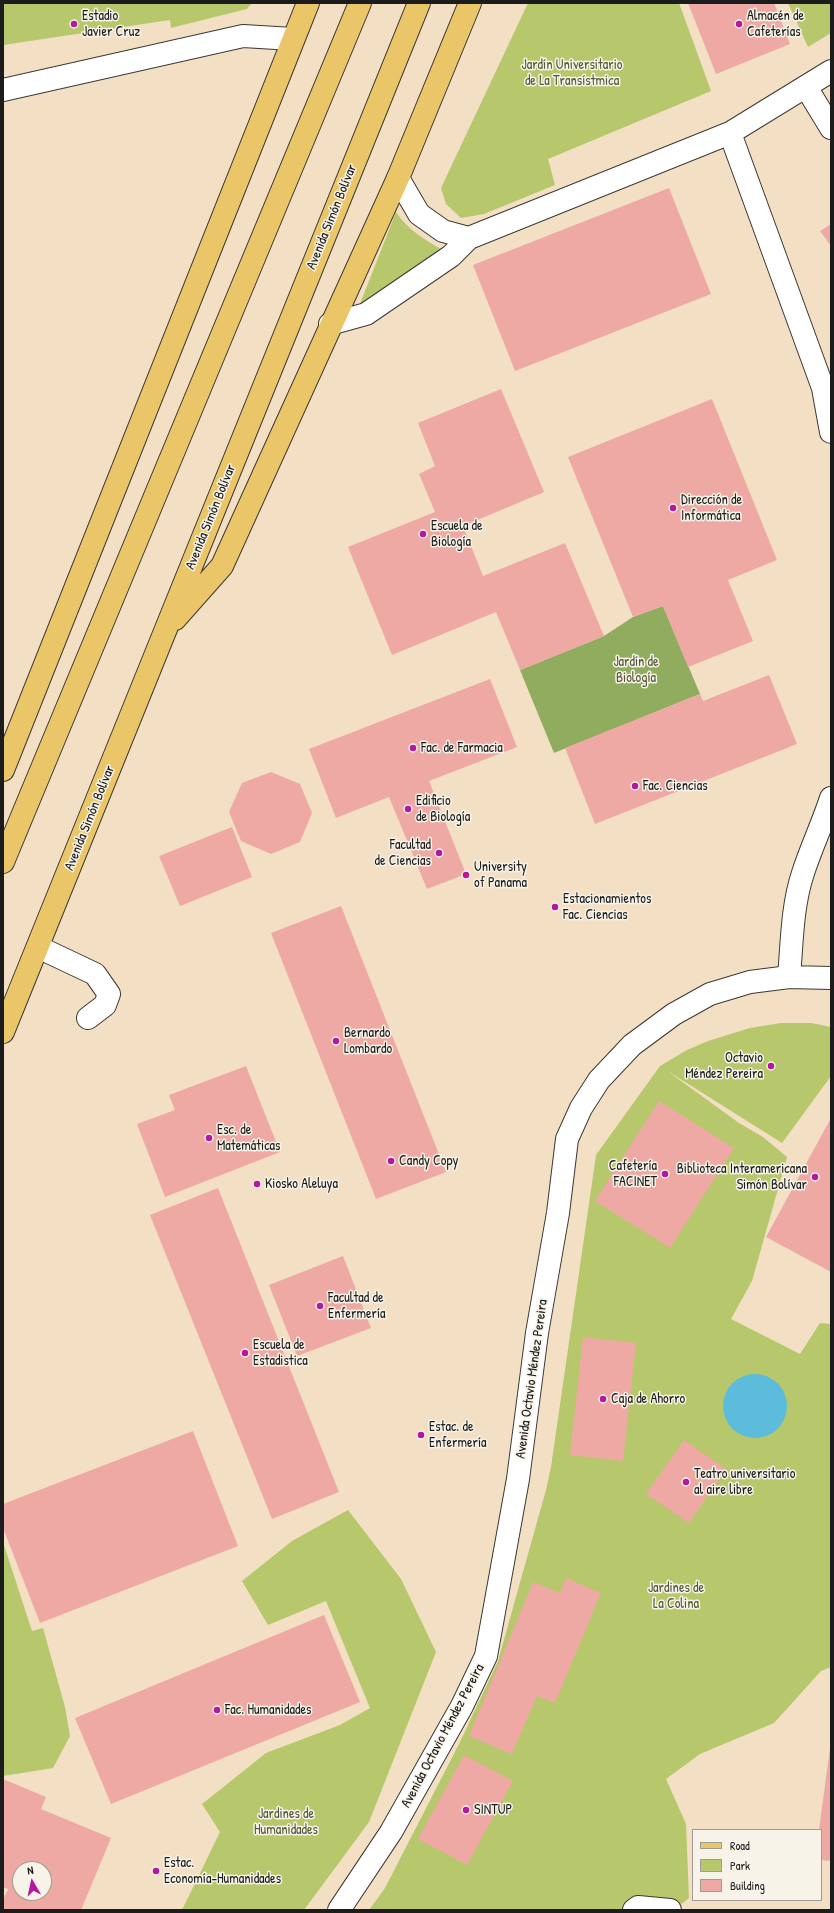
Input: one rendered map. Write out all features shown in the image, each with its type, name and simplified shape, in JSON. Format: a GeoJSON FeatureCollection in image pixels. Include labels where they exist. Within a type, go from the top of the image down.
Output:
{"type":"FeatureCollection","features":[{"type":"Feature","properties":{"kind":"main road"},"geometry":{"type":"LineString","coordinates":[[3,770],[308,3]]}},
{"type":"Feature","properties":{"kind":"main road"},"geometry":{"type":"LineString","coordinates":[[3,862],[360,3]]}},
{"type":"Feature","properties":{"kind":"main road","name":"Avenida Simón Bolívar"},"geometry":{"type":"LineString","coordinates":[[3,1032],[419,3]]}},
{"type":"Feature","properties":{"kind":"main road"},"geometry":{"type":"LineString","coordinates":[[164,632],[222,566],[262,482],[330,324],[398,178],[470,3]]}},
{"type":"Feature","properties":{"kind":"street"},"geometry":{"type":"LineString","coordinates":[[3,90],[243,36],[293,39]]}},
{"type":"Feature","properties":{"kind":"street"},"geometry":{"type":"LineString","coordinates":[[330,324],[366,314],[451,256],[469,238],[730,133],[831,71]]}},
{"type":"Feature","properties":{"kind":"street"},"geometry":{"type":"LineString","coordinates":[[806,87],[830,125]]}},
{"type":"Feature","properties":{"kind":"street"},"geometry":{"type":"LineString","coordinates":[[730,133],[827,386],[831,432]]}},
{"type":"Feature","properties":{"kind":"street"},"geometry":{"type":"LineString","coordinates":[[398,178],[419,214],[443,231],[469,238]]}},
{"type":"Feature","properties":{"kind":"street"},"geometry":{"type":"LineString","coordinates":[[789,977],[798,892],[803,873],[822,827],[831,798]]}},
{"type":"Feature","properties":{"kind":"street"},"geometry":{"type":"LineString","coordinates":[[38,947],[95,974],[109,994],[105,1004],[88,1018]]}},
{"type":"Feature","properties":{"kind":"street","name":"Avenida Octavio Méndez Pereira"},"geometry":{"type":"LineString","coordinates":[[339,1910],[391,1832],[462,1706],[486,1656],[518,1479],[537,1333],[558,1213],[567,1139],[578,1114],[600,1080],[632,1045],[674,1014],[710,994],[750,982],[789,977],[831,978]]}},
{"type":"Feature","properties":{"kind":"street"},"geometry":{"type":"LineString","coordinates":[[634,1910],[638,1907],[670,1910]]}},
{"type":"Feature","properties":{"kind":"green space","name":"Estadio Javier Cruz"},"geometry":{"type":"Polygon","coordinates":[[[3,3],[252,3],[247,9],[171,28],[170,20],[3,45],[3,3]]]}},
{"type":"Feature","properties":{"kind":"green space","name":"Jardín Universitario de La Transístmica"},"geometry":{"type":"Polygon","coordinates":[[[528,3],[679,3],[711,91],[548,159],[555,185],[484,214],[461,218],[446,204],[441,188],[528,3]]]}},
{"type":"Feature","properties":{"kind":"green space"},"geometry":{"type":"Polygon","coordinates":[[[788,3],[831,3],[831,33],[808,47],[788,3]]]}},
{"type":"Feature","properties":{"kind":"green space"},"geometry":{"type":"Polygon","coordinates":[[[396,212],[411,229],[443,250],[358,309],[396,212]]]}},
{"type":"Feature","properties":{"kind":"green space","name":"Jardín de Biología"},"geometry":{"type":"Polygon","coordinates":[[[663,606],[700,694],[554,753],[520,670],[604,636],[633,617],[663,606]]]}},
{"type":"Feature","properties":{"kind":"green space","name":"Jardines de La Colina"},"geometry":{"type":"Polygon","coordinates":[[[781,1023],[811,1023],[831,1027],[831,1076],[782,1143],[666,1070],[739,1123],[763,1137],[787,1157],[752,1281],[731,1319],[800,1354],[820,1323],[831,1324],[831,1667],[821,1671],[774,1723],[700,1754],[666,1779],[686,1824],[689,1898],[674,1910],[369,1910],[385,1888],[460,1742],[498,1661],[546,1490],[551,1467],[596,1155],[660,1066],[687,1050],[708,1041],[750,1028],[781,1023]]]}},
{"type":"Feature","properties":{"kind":"green space","name":"Jardines de Humanidades"},"geometry":{"type":"Polygon","coordinates":[[[348,1510],[401,1579],[436,1652],[369,1822],[304,1910],[182,1910],[220,1832],[202,1804],[266,1753],[340,1725],[370,1708],[326,1601],[268,1625],[242,1581],[292,1541],[348,1510]]]}},
{"type":"Feature","properties":{"kind":"green space"},"geometry":{"type":"Polygon","coordinates":[[[3,1542],[32,1631],[43,1628],[65,1707],[70,1736],[53,1768],[3,1776],[3,1542]]]}},
{"type":"Feature","properties":{"kind":"water"},"geometry":{"type":"Polygon","coordinates":[[[755,1374],[767,1376],[778,1383],[785,1394],[787,1406],[785,1418],[778,1429],[767,1436],[755,1438],[743,1436],[732,1429],[725,1418],[723,1406],[725,1394],[732,1383],[743,1376],[755,1374]]]}},
{"type":"Feature","properties":{"kind":"building","name":"Almacén de Cafeterías"},"geometry":{"type":"Polygon","coordinates":[[[688,3],[774,3],[790,44],[716,74],[688,3]]]}},
{"type":"Feature","properties":{"kind":"building"},"geometry":{"type":"Polygon","coordinates":[[[669,188],[711,294],[515,371],[473,265],[669,188]]]}},
{"type":"Feature","properties":{"kind":"building"},"geometry":{"type":"Polygon","coordinates":[[[831,224],[831,246],[820,231],[831,224]]]}},
{"type":"Feature","properties":{"kind":"building","name":"Escuela de Biología"},"geometry":{"type":"Polygon","coordinates":[[[501,389],[544,492],[463,526],[483,576],[565,543],[604,636],[520,670],[496,612],[392,655],[348,547],[435,512],[419,474],[435,466],[418,423],[501,389]]]}},
{"type":"Feature","properties":{"kind":"building","name":"Dirección de Informática"},"geometry":{"type":"Polygon","coordinates":[[[712,399],[777,560],[728,580],[753,641],[688,667],[663,606],[633,617],[568,457],[712,399]]]}},
{"type":"Feature","properties":{"kind":"building","name":"Fac. Ciencias"},"geometry":{"type":"Polygon","coordinates":[[[769,675],[797,744],[595,824],[565,748],[700,694],[703,701],[769,675]]]}},
{"type":"Feature","properties":{"kind":"building","name":"Fac. de Farmacia"},"geometry":{"type":"Polygon","coordinates":[[[490,679],[517,747],[429,781],[466,874],[427,889],[389,797],[336,818],[309,749],[490,679]]]}},
{"type":"Feature","properties":{"kind":"building"},"geometry":{"type":"Polygon","coordinates":[[[271,772],[300,784],[312,813],[300,842],[271,854],[241,841],[229,812],[242,783],[271,772]]]}},
{"type":"Feature","properties":{"kind":"building"},"geometry":{"type":"Polygon","coordinates":[[[232,827],[252,877],[180,906],[159,856],[232,827]]]}},
{"type":"Feature","properties":{"kind":"building"},"geometry":{"type":"Polygon","coordinates":[[[341,906],[446,1172],[376,1199],[271,933],[341,906]]]}},
{"type":"Feature","properties":{"kind":"building","name":"Esc. de Matemáticas"},"geometry":{"type":"Polygon","coordinates":[[[246,1066],[280,1152],[165,1197],[137,1124],[175,1110],[169,1095],[246,1066]]]}},
{"type":"Feature","properties":{"kind":"building","name":"Cafetería FACINET"},"geometry":{"type":"Polygon","coordinates":[[[659,1101],[734,1148],[670,1248],[595,1201],[659,1101]]]}},
{"type":"Feature","properties":{"kind":"building","name":"Biblioteca Interamericana Simón Bolívar"},"geometry":{"type":"Polygon","coordinates":[[[831,1118],[831,1272],[766,1237],[831,1118]]]}},
{"type":"Feature","properties":{"kind":"building","name":"Escuela de Estadistica"},"geometry":{"type":"Polygon","coordinates":[[[218,1188],[339,1492],[272,1519],[150,1215],[218,1188]]]}},
{"type":"Feature","properties":{"kind":"building","name":"Facultad de Enfermería"},"geometry":{"type":"Polygon","coordinates":[[[343,1256],[371,1328],[297,1356],[269,1285],[343,1256]]]}},
{"type":"Feature","properties":{"kind":"building","name":"Caja de Ahorro"},"geometry":{"type":"Polygon","coordinates":[[[583,1337],[636,1343],[623,1461],[570,1455],[583,1337]]]}},
{"type":"Feature","properties":{"kind":"building"},"geometry":{"type":"Polygon","coordinates":[[[193,1431],[238,1546],[40,1623],[3,1528],[3,1504],[193,1431]]]}},
{"type":"Feature","properties":{"kind":"building","name":"Teatro universitario al aire libre"},"geometry":{"type":"Polygon","coordinates":[[[684,1440],[726,1469],[689,1523],[646,1494],[684,1440]]]}},
{"type":"Feature","properties":{"kind":"building"},"geometry":{"type":"Polygon","coordinates":[[[566,1578],[601,1593],[555,1703],[537,1696],[512,1754],[469,1736],[533,1582],[560,1593],[566,1578]]]}},
{"type":"Feature","properties":{"kind":"building","name":"Fac. Humanidades"},"geometry":{"type":"Polygon","coordinates":[[[324,1615],[360,1702],[111,1804],[75,1718],[324,1615]]]}},
{"type":"Feature","properties":{"kind":"building"},"geometry":{"type":"Polygon","coordinates":[[[831,1748],[831,1861],[822,1860],[822,1829],[819,1829],[831,1748]]]}},
{"type":"Feature","properties":{"kind":"building","name":"SINTUP"},"geometry":{"type":"Polygon","coordinates":[[[464,1755],[513,1781],[467,1865],[418,1839],[464,1755]]]}},
{"type":"Feature","properties":{"kind":"building"},"geometry":{"type":"Polygon","coordinates":[[[3,1779],[46,1797],[41,1809],[111,1838],[81,1910],[3,1910],[3,1900],[8,1889],[3,1887],[3,1779]]]}},
{"type":"Feature","properties":{"kind":"place","name":"Estadio Javier Cruz"},"geometry":{"type":"Point","coordinates":[74,24]}},
{"type":"Feature","properties":{"kind":"place","name":"Almacén de Cafeterías"},"geometry":{"type":"Point","coordinates":[739,24]}},
{"type":"Feature","properties":{"kind":"place","name":"Dirección de Informática"},"geometry":{"type":"Point","coordinates":[673,508]}},
{"type":"Feature","properties":{"kind":"place","name":"Escuela de Biología"},"geometry":{"type":"Point","coordinates":[423,534]}},
{"type":"Feature","properties":{"kind":"place","name":"Fac. de Farmacia"},"geometry":{"type":"Point","coordinates":[413,748]}},
{"type":"Feature","properties":{"kind":"place","name":"Fac. Ciencias"},"geometry":{"type":"Point","coordinates":[635,786]}},
{"type":"Feature","properties":{"kind":"place","name":"Edificio de Biología"},"geometry":{"type":"Point","coordinates":[408,809]}},
{"type":"Feature","properties":{"kind":"place","name":"Facultad de Ciencias"},"geometry":{"type":"Point","coordinates":[439,853]}},
{"type":"Feature","properties":{"kind":"place","name":"University of Panama"},"geometry":{"type":"Point","coordinates":[466,875]}},
{"type":"Feature","properties":{"kind":"place","name":"Estacionamientos Fac. Ciencias"},"geometry":{"type":"Point","coordinates":[555,907]}},
{"type":"Feature","properties":{"kind":"place","name":"Bernardo Lombardo"},"geometry":{"type":"Point","coordinates":[336,1041]}},
{"type":"Feature","properties":{"kind":"place","name":"Octavio Méndez Pereira"},"geometry":{"type":"Point","coordinates":[771,1066]}},
{"type":"Feature","properties":{"kind":"place","name":"Esc. de Matemáticas"},"geometry":{"type":"Point","coordinates":[209,1138]}},
{"type":"Feature","properties":{"kind":"place","name":"Candy Copy"},"geometry":{"type":"Point","coordinates":[391,1161]}},
{"type":"Feature","properties":{"kind":"place","name":"Cafetería FACINET"},"geometry":{"type":"Point","coordinates":[665,1174]}},
{"type":"Feature","properties":{"kind":"place","name":"Biblioteca Interamericana Simón Bolívar"},"geometry":{"type":"Point","coordinates":[815,1177]}},
{"type":"Feature","properties":{"kind":"place","name":"Kiosko Aleluya"},"geometry":{"type":"Point","coordinates":[257,1184]}},
{"type":"Feature","properties":{"kind":"place","name":"Facultad de Enfermería"},"geometry":{"type":"Point","coordinates":[320,1306]}},
{"type":"Feature","properties":{"kind":"place","name":"Escuela de Estadistica"},"geometry":{"type":"Point","coordinates":[245,1353]}},
{"type":"Feature","properties":{"kind":"place","name":"Caja de Ahorro"},"geometry":{"type":"Point","coordinates":[603,1399]}},
{"type":"Feature","properties":{"kind":"place","name":"Estac. de Enfermería"},"geometry":{"type":"Point","coordinates":[421,1435]}},
{"type":"Feature","properties":{"kind":"place","name":"Teatro universitario al aire libre"},"geometry":{"type":"Point","coordinates":[686,1482]}},
{"type":"Feature","properties":{"kind":"place","name":"Fac. Humanidades"},"geometry":{"type":"Point","coordinates":[217,1710]}},
{"type":"Feature","properties":{"kind":"place","name":"SINTUP"},"geometry":{"type":"Point","coordinates":[466,1810]}},
{"type":"Feature","properties":{"kind":"place","name":"Estac. Economía-Humanidades"},"geometry":{"type":"Point","coordinates":[156,1871]}}]}
